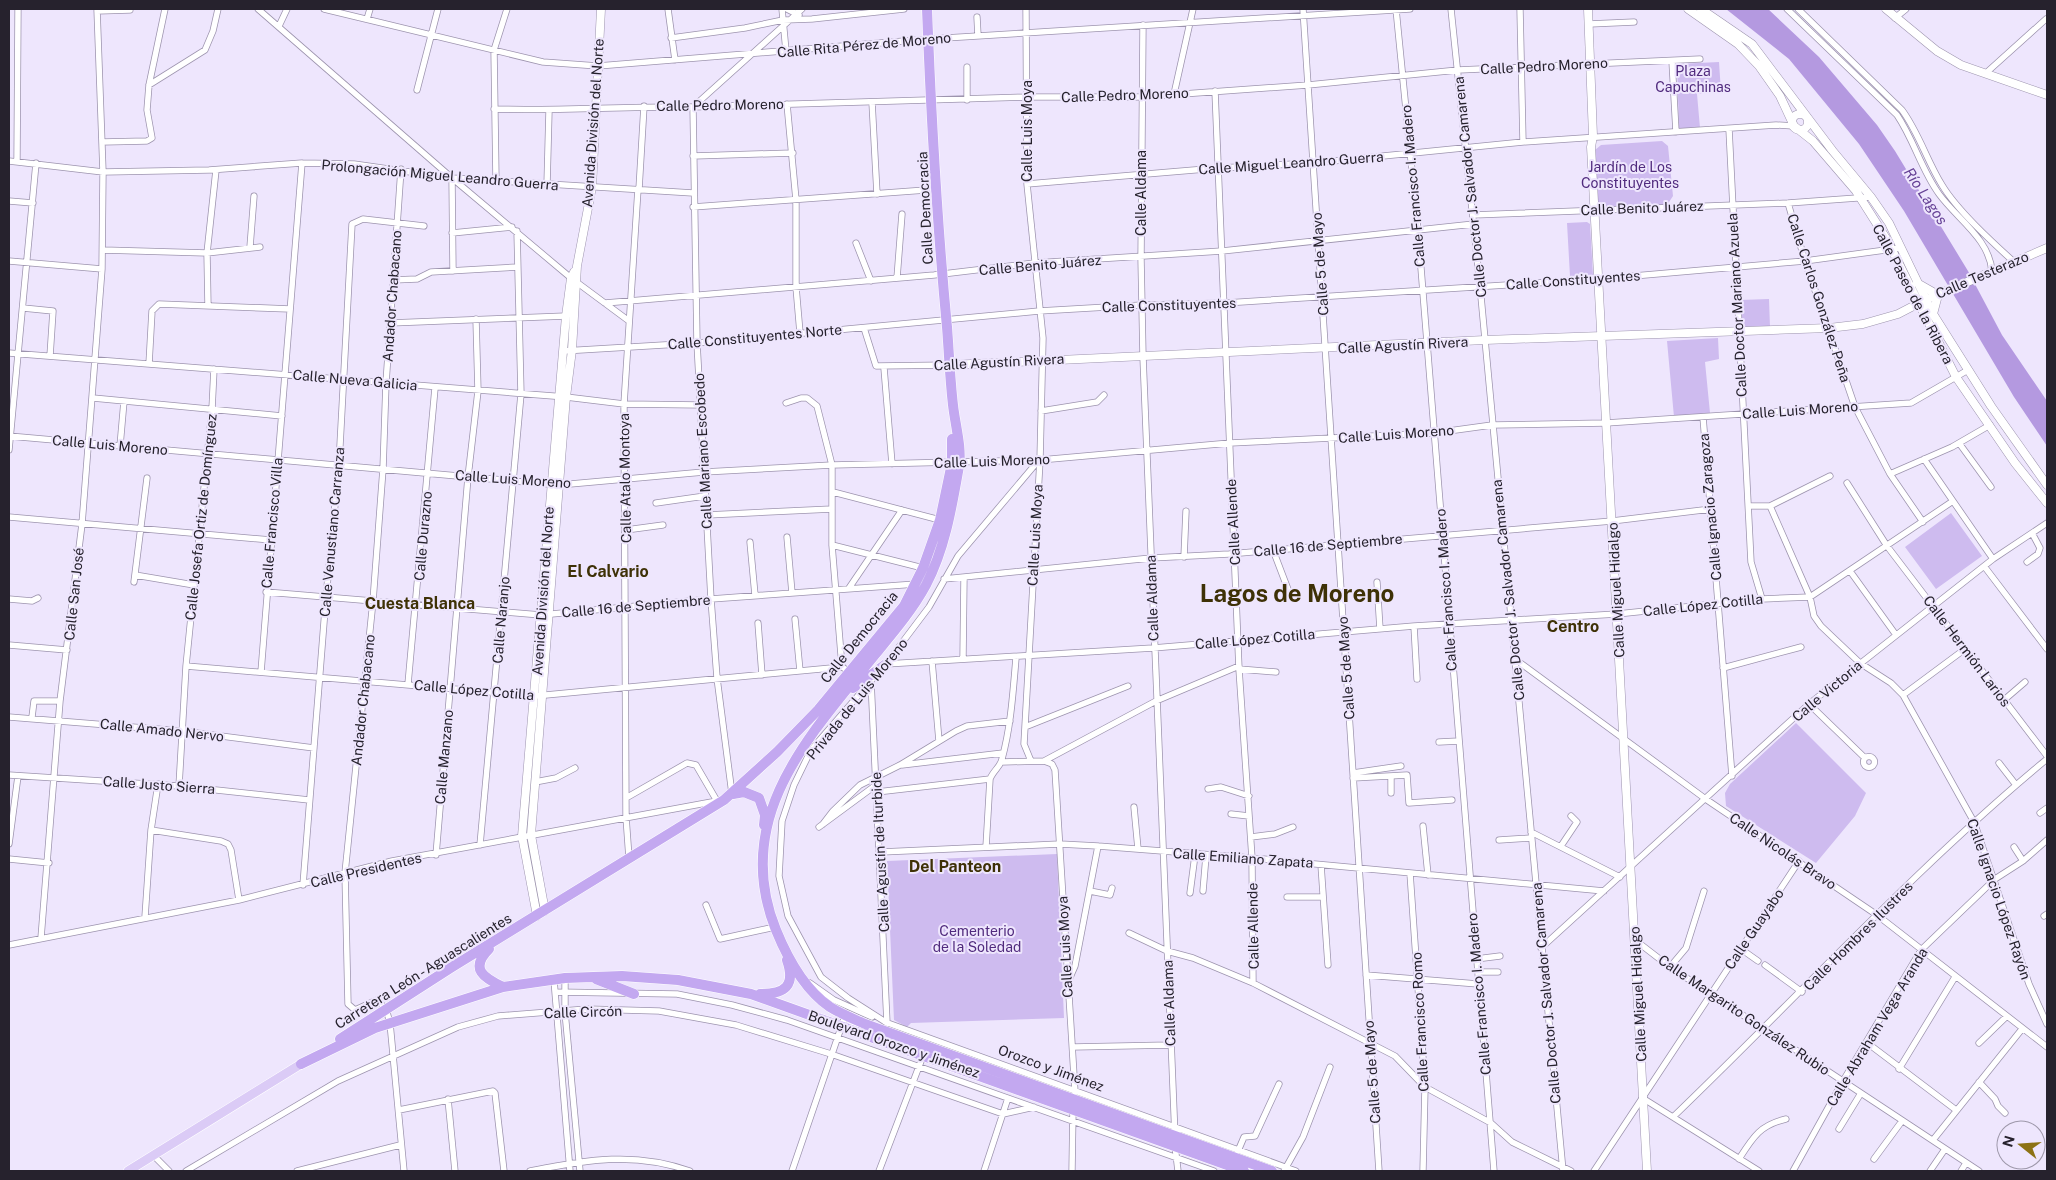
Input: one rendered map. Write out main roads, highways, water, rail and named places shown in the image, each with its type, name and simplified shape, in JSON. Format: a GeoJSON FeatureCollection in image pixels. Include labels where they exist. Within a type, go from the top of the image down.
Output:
{"type":"FeatureCollection","features":[{"type":"Feature","properties":{"kind":"highway","name":"Calle Democracia"},"geometry":{"type":"LineString","coordinates":[[830,710],[912,607],[933,568],[948,523],[956,463],[942,274],[927,9]]}},
{"type":"Feature","properties":{"kind":"highway","name":"Calle Democracia"},"geometry":{"type":"LineString","coordinates":[[724,798],[778,752],[846,670],[904,606],[923,568],[940,520],[956,463]]}},
{"type":"Feature","properties":{"kind":"highway"},"geometry":{"type":"LineString","coordinates":[[764,836],[785,779],[799,752],[830,710],[846,670],[874,655]]}},
{"type":"Feature","properties":{"kind":"highway"},"geometry":{"type":"LineString","coordinates":[[840,697],[886,664]]}},
{"type":"Feature","properties":{"kind":"highway"},"geometry":{"type":"LineString","coordinates":[[724,798],[744,792],[759,798],[765,815],[761,859],[764,888],[769,912],[783,946],[791,973],[787,987],[776,994],[752,994]]}},
{"type":"Feature","properties":{"kind":"highway","name":"Carretera León - Aguascalientes"},"geometry":{"type":"LineString","coordinates":[[302,1064],[386,1009],[724,798]]}},
{"type":"Feature","properties":{"kind":"highway"},"geometry":{"type":"LineString","coordinates":[[496,942],[483,955],[479,964],[481,973],[486,979],[503,987]]}},
{"type":"Feature","properties":{"kind":"highway","name":"Orozco y Jiménez"},"geometry":{"type":"LineString","coordinates":[[783,946],[810,988],[830,1006],[847,1011],[865,1024],[1074,1100],[1244,1171]]}},
{"type":"Feature","properties":{"kind":"highway","name":"Boulevard Orozco y Jiménez"},"geometry":{"type":"LineString","coordinates":[[302,1064],[390,1023],[503,987],[565,978],[622,976],[678,980],[752,994],[842,1026]]}},
{"type":"Feature","properties":{"kind":"highway"},"geometry":{"type":"LineString","coordinates":[[591,977],[634,994]]}},
{"type":"Feature","properties":{"kind":"highway","name":"Orozco y Jiménez"},"geometry":{"type":"LineString","coordinates":[[842,1026],[923,1056],[1074,1100]]}},
{"type":"Feature","properties":{"kind":"highway","name":"Orozco y Jiménez"},"geometry":{"type":"LineString","coordinates":[[1175,1142],[1272,1171]]}},
{"type":"Feature","properties":{"kind":"main road","name":"Carretera León - Aguascalientes"},"geometry":{"type":"LineString","coordinates":[[128,1171],[302,1064]]}},
{"type":"Feature","properties":{"kind":"district","name":"El Calvario"},"geometry":{"type":"Point","coordinates":[608,571]}},
{"type":"Feature","properties":{"kind":"district","name":"Lagos de Moreno"},"geometry":{"type":"Point","coordinates":[1297,593]}},
{"type":"Feature","properties":{"kind":"district","name":"Cuesta Blanca"},"geometry":{"type":"Point","coordinates":[420,603]}},
{"type":"Feature","properties":{"kind":"district","name":"Centro"},"geometry":{"type":"Point","coordinates":[1573,626]}},
{"type":"Feature","properties":{"kind":"district","name":"Del Panteon"},"geometry":{"type":"Point","coordinates":[955,866]}},
{"type":"Feature","properties":{"kind":"park label","name":"Plaza Capuchinas"},"geometry":{"type":"Point","coordinates":[1693,79]}},
{"type":"Feature","properties":{"kind":"park label","name":"Jardín de Los Constituyentes"},"geometry":{"type":"Point","coordinates":[1630,176]}},
{"type":"Feature","properties":{"kind":"park label","name":"Cementerio de la Soledad"},"geometry":{"type":"Point","coordinates":[977,940]}},
{"type":"Feature","properties":{"kind":"water label","name":"Río Lagos"},"geometry":{"type":"Point","coordinates":[1926,196]}}]}
